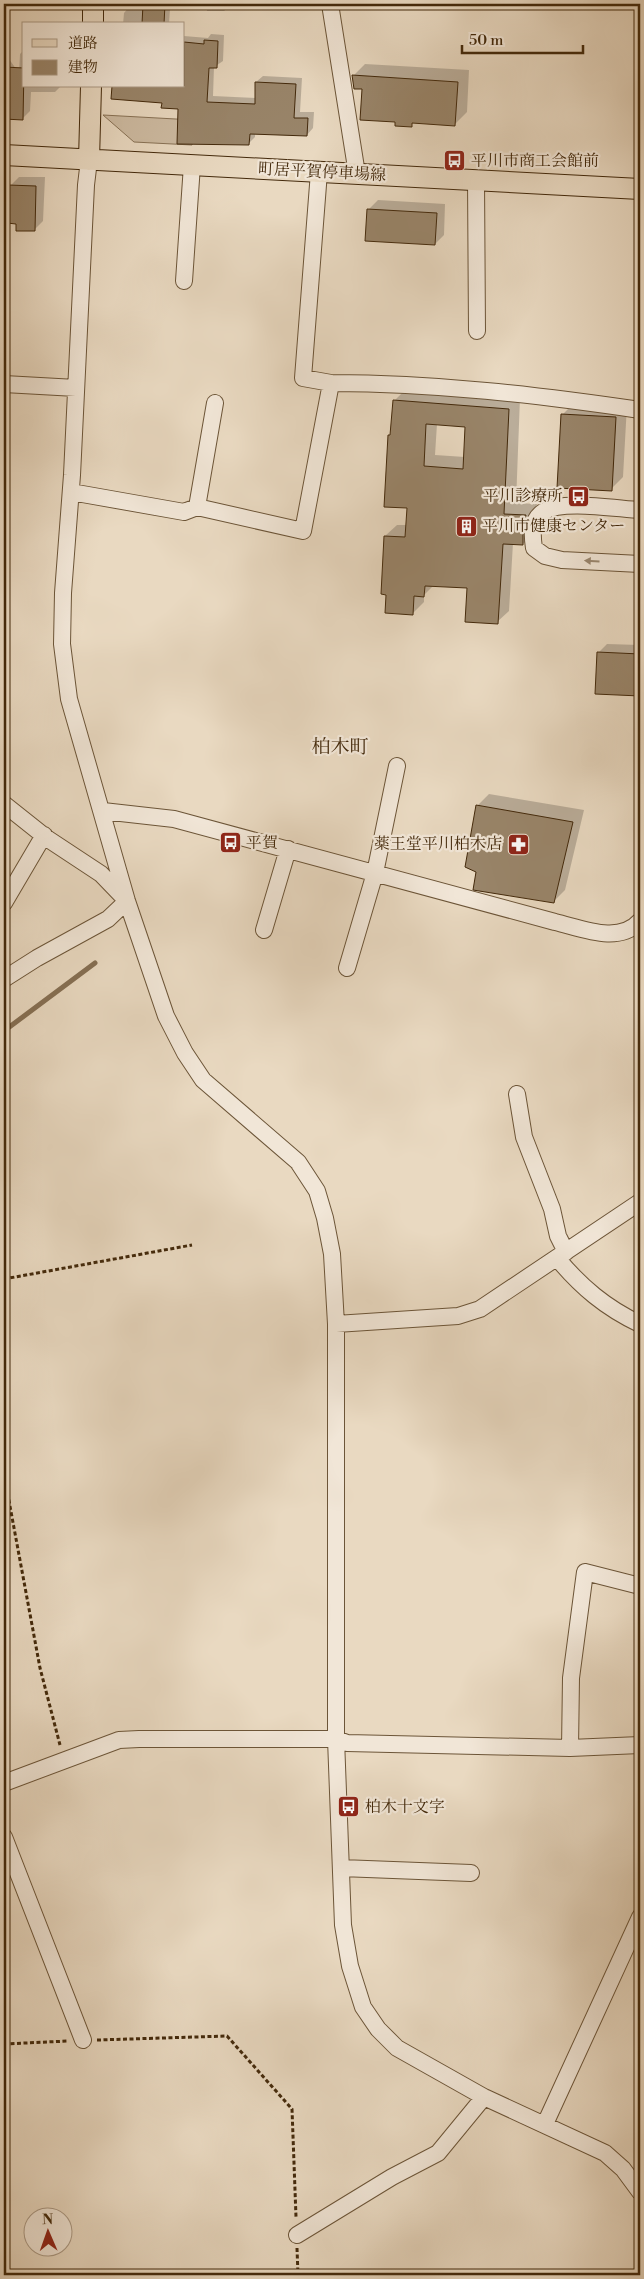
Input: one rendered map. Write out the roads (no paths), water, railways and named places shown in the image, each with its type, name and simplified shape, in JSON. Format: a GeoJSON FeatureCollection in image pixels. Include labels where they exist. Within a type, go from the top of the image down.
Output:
{"type":"FeatureCollection","features":[{"type":"Feature","properties":{"kind":"main road"},"geometry":{"type":"LineString","coordinates":[[93,4],[93,22]]}},
{"type":"Feature","properties":{"kind":"main road"},"geometry":{"type":"LineString","coordinates":[[89,160],[91,88]]}},
{"type":"Feature","properties":{"kind":"main road","name":"町居平賀停車場線"},"geometry":{"type":"LineString","coordinates":[[4,155],[640,189]]}},
{"type":"Feature","properties":{"kind":"street"},"geometry":{"type":"LineString","coordinates":[[330,4],[358,174]]}},
{"type":"Feature","properties":{"kind":"street"},"geometry":{"type":"LineString","coordinates":[[89,160],[86,185],[71,492],[63,592],[62,644],[69,699],[127,901],[166,1016],[185,1053],[203,1080],[298,1162],[317,1191],[332,1254],[336,1324],[336,1739],[343,1924],[350,1966],[362,2007],[378,2029],[397,2048],[484,2097],[605,2153],[623,2169],[640,2192]]}},
{"type":"Feature","properties":{"kind":"street"},"geometry":{"type":"LineString","coordinates":[[184,281],[192,165]]}},
{"type":"Feature","properties":{"kind":"street"},"geometry":{"type":"LineString","coordinates":[[319,172],[303,378],[331,383],[387,383],[534,396],[640,410]]}},
{"type":"Feature","properties":{"kind":"street"},"geometry":{"type":"LineString","coordinates":[[476,180],[477,331]]}},
{"type":"Feature","properties":{"kind":"street"},"geometry":{"type":"LineString","coordinates":[[71,492],[184,512],[196,507],[303,531],[331,383]]}},
{"type":"Feature","properties":{"kind":"street"},"geometry":{"type":"LineString","coordinates":[[4,384],[76,388]]}},
{"type":"Feature","properties":{"kind":"street"},"geometry":{"type":"LineString","coordinates":[[196,507],[215,403]]}},
{"type":"Feature","properties":{"kind":"street"},"geometry":{"type":"LineString","coordinates":[[640,510],[554,507],[539,516],[535,521],[532,534],[534,548],[545,556],[562,560],[640,564]]}},
{"type":"Feature","properties":{"kind":"street"},"geometry":{"type":"LineString","coordinates":[[347,968],[375,873],[397,766]]}},
{"type":"Feature","properties":{"kind":"street"},"geometry":{"type":"LineString","coordinates":[[4,804],[44,835],[101,874],[127,901]]}},
{"type":"Feature","properties":{"kind":"street"},"geometry":{"type":"LineString","coordinates":[[102,811],[174,819],[595,931],[613,934],[633,929],[640,921]]}},
{"type":"Feature","properties":{"kind":"street"},"geometry":{"type":"LineString","coordinates":[[4,903],[44,835]]}},
{"type":"Feature","properties":{"kind":"street"},"geometry":{"type":"LineString","coordinates":[[264,930],[288,850]]}},
{"type":"Feature","properties":{"kind":"street"},"geometry":{"type":"LineString","coordinates":[[4,979],[108,918],[127,901]]}},
{"type":"Feature","properties":{"kind":"street"},"geometry":{"type":"LineString","coordinates":[[517,1094],[524,1137],[552,1209],[562,1255],[575,1279],[596,1298],[619,1314],[640,1324]]}},
{"type":"Feature","properties":{"kind":"street"},"geometry":{"type":"LineString","coordinates":[[336,1324],[458,1316],[480,1309],[640,1202]]}},
{"type":"Feature","properties":{"kind":"street"},"geometry":{"type":"LineString","coordinates":[[570,1748],[571,1678],[585,1572],[640,1586]]}},
{"type":"Feature","properties":{"kind":"street"},"geometry":{"type":"LineString","coordinates":[[4,1784],[119,1740],[132,1739],[336,1739],[347,1743],[570,1748],[640,1745]]}},
{"type":"Feature","properties":{"kind":"street"},"geometry":{"type":"LineString","coordinates":[[4,1837],[83,2040]]}},
{"type":"Feature","properties":{"kind":"street"},"geometry":{"type":"LineString","coordinates":[[341,1868],[472,1873]]}},
{"type":"Feature","properties":{"kind":"street"},"geometry":{"type":"LineString","coordinates":[[544,2124],[640,1917]]}},
{"type":"Feature","properties":{"kind":"street"},"geometry":{"type":"LineString","coordinates":[[297,2235],[392,2177],[438,2153],[484,2097]]}},
{"type":"Feature","properties":{"kind":"waterway"},"geometry":{"type":"LineString","coordinates":[[4,1031],[95,963]]}},
{"type":"Feature","properties":{"kind":"place","name":"平川市商工会館前"},"geometry":{"type":"Point","coordinates":[455,161]}},
{"type":"Feature","properties":{"kind":"place","name":"平川診療所"},"geometry":{"type":"Point","coordinates":[579,496]}},
{"type":"Feature","properties":{"kind":"place","name":"平川市健康センター"},"geometry":{"type":"Point","coordinates":[466,526]}},
{"type":"Feature","properties":{"kind":"place","name":"平賀"},"geometry":{"type":"Point","coordinates":[230,843]}},
{"type":"Feature","properties":{"kind":"place","name":"薬王堂平川柏木店"},"geometry":{"type":"Point","coordinates":[518,844]}},
{"type":"Feature","properties":{"kind":"place","name":"柏木十文字"},"geometry":{"type":"Point","coordinates":[349,1807]}},
{"type":"Feature","properties":{"kind":"district","name":"柏木町"},"geometry":{"type":"Point","coordinates":[340,747]}}]}
